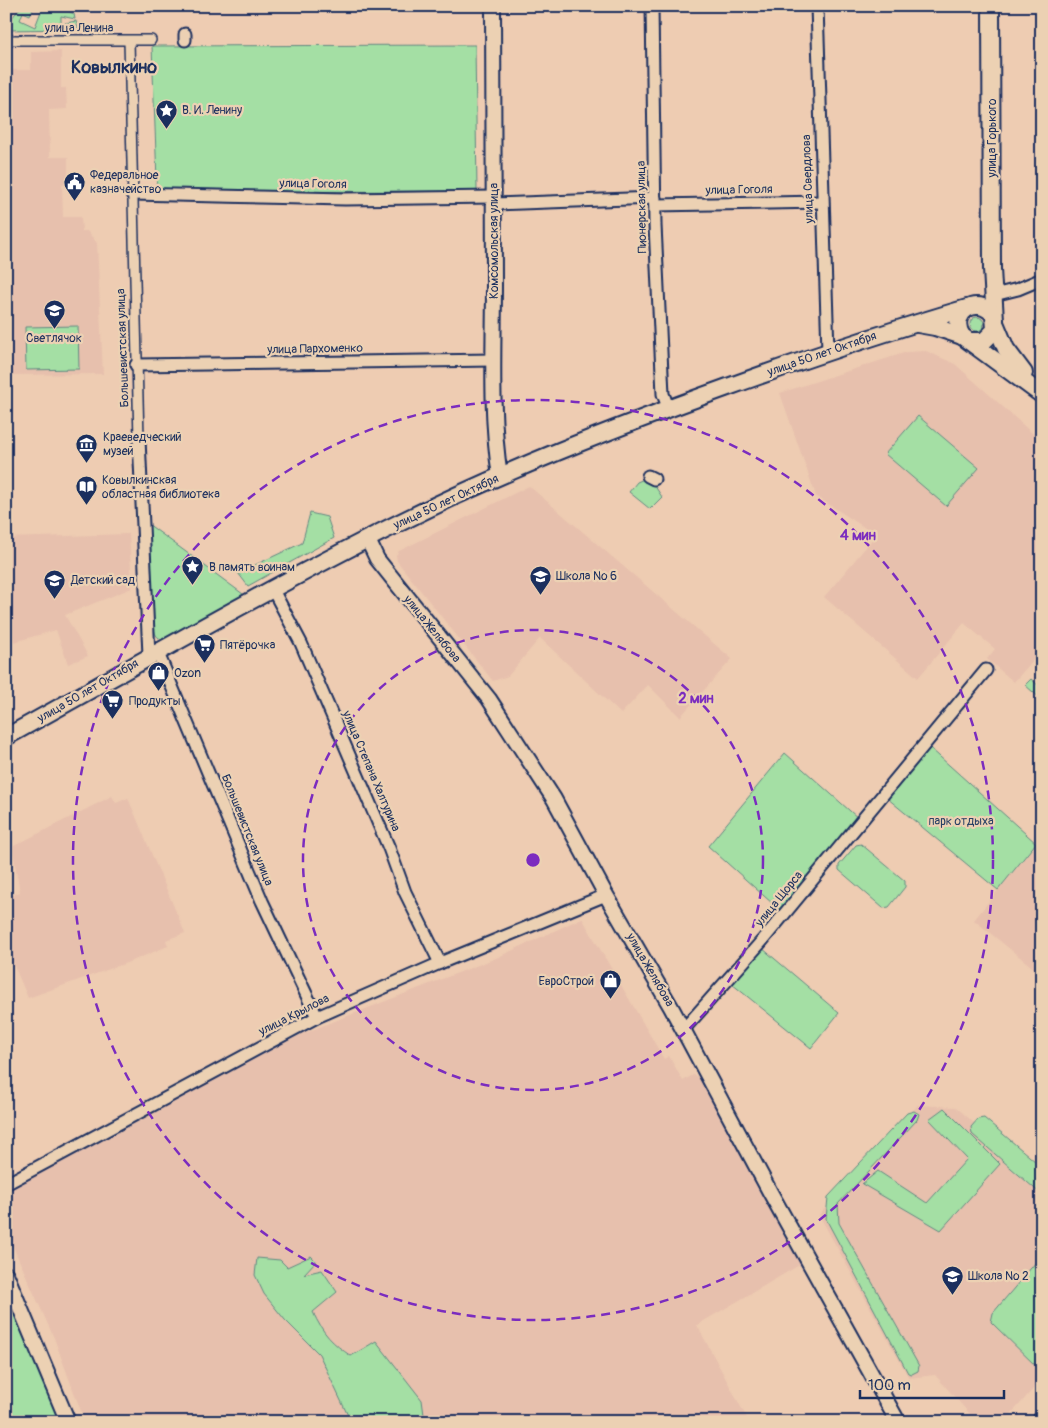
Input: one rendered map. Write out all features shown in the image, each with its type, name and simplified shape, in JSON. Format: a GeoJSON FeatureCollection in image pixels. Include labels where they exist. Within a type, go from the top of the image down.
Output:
{"type":"FeatureCollection","features":[{"type":"Feature","properties":{"kind":"main road","name":"улица Горького"},"geometry":{"type":"LineString","coordinates":[[991,6],[992,269],[995,323]]}},
{"type":"Feature","properties":{"kind":"main road","name":"улица Горького"},"geometry":{"type":"LineString","coordinates":[[969,306],[981,301],[987,294],[992,269]]}},
{"type":"Feature","properties":{"kind":"main road","name":"улица 50 лет Октября"},"geometry":{"type":"LineString","coordinates":[[6,737],[153,653],[368,540],[500,476],[668,407],[828,351],[969,306]]}},
{"type":"Feature","properties":{"kind":"main road"},"geometry":{"type":"LineString","coordinates":[[995,323],[988,339],[980,342],[966,339],[958,321],[969,306],[987,308],[995,323],[1006,350],[1041,395]]}},
{"type":"Feature","properties":{"kind":"main road","name":"улица 50 лет Октября"},"geometry":{"type":"LineString","coordinates":[[911,324],[930,326],[966,339],[1041,395]]}},
{"type":"Feature","properties":{"kind":"street","name":"Комсомольская улица"},"geometry":{"type":"LineString","coordinates":[[493,6],[494,360],[496,454],[500,476]]}},
{"type":"Feature","properties":{"kind":"street","name":"Пионерская улица"},"geometry":{"type":"LineString","coordinates":[[652,6],[655,202],[664,394],[668,407]]}},
{"type":"Feature","properties":{"kind":"street","name":"улица Свердлова"},"geometry":{"type":"LineString","coordinates":[[817,6],[828,351]]}},
{"type":"Feature","properties":{"kind":"street","name":"улица Ленина"},"geometry":{"type":"LineString","coordinates":[[6,40],[152,40]]}},
{"type":"Feature","properties":{"kind":"street","name":"Большевистская улица"},"geometry":{"type":"LineString","coordinates":[[129,41],[136,365],[153,653],[226,812],[262,902],[317,1017]]}},
{"type":"Feature","properties":{"kind":"street","name":"улица Гоголя"},"geometry":{"type":"LineString","coordinates":[[132,194],[345,199],[822,202]]}},
{"type":"Feature","properties":{"kind":"street"},"geometry":{"type":"LineString","coordinates":[[994,295],[1018,289],[1042,279]]}},
{"type":"Feature","properties":{"kind":"street","name":"улица Пархоменко"},"geometry":{"type":"LineString","coordinates":[[136,365],[494,360]]}},
{"type":"Feature","properties":{"kind":"street","name":"улица Желябова"},"geometry":{"type":"LineString","coordinates":[[368,540],[376,559],[500,716],[554,799],[898,1422]]}},
{"type":"Feature","properties":{"kind":"street","name":"улица Степана Халтурина"},"geometry":{"type":"LineString","coordinates":[[273,590],[301,643],[389,848],[405,892],[440,963]]}},
{"type":"Feature","properties":{"kind":"street","name":"улица Щорса"},"geometry":{"type":"LineString","coordinates":[[683,1030],[762,941],[892,781],[986,670]]}},
{"type":"Feature","properties":{"kind":"street","name":"улица Крылова"},"geometry":{"type":"LineString","coordinates":[[6,1184],[317,1017],[440,963],[606,895]]}},
{"type":"Feature","properties":{"kind":"street"},"geometry":{"type":"LineString","coordinates":[[6,1274],[68,1422]]}},
{"type":"Feature","properties":{"kind":"street"},"geometry":{"type":"LineString","coordinates":[[1039,1422],[1042,1418]]}},
{"type":"Feature","properties":{"kind":"shaded area"},"geometry":{"type":"Polygon","coordinates":[[[61,51],[61,88],[66,88],[67,109],[49,110],[50,157],[68,157],[68,184],[62,185],[63,217],[81,217],[82,231],[87,231],[97,243],[103,374],[6,375],[6,70],[31,70],[31,52],[61,51]]]}},
{"type":"Feature","properties":{"kind":"shaded area"},"geometry":{"type":"Polygon","coordinates":[[[926,351],[955,364],[1042,442],[1042,650],[1014,682],[987,659],[995,649],[964,623],[918,678],[824,597],[876,535],[816,496],[780,393],[907,352],[926,351]]]}},
{"type":"Feature","properties":{"kind":"shaded area","name":"Школа № 6"},"geometry":{"type":"Polygon","coordinates":[[[529,486],[732,659],[680,717],[648,685],[621,714],[540,638],[508,676],[493,681],[397,561],[396,555],[399,551],[529,486]]]}},
{"type":"Feature","properties":{"kind":"shaded area","name":"Детский сад"},"geometry":{"type":"Polygon","coordinates":[[[129,534],[132,588],[65,615],[88,656],[68,664],[56,630],[14,642],[6,610],[6,538],[129,534]]]}},
{"type":"Feature","properties":{"kind":"shaded area"},"geometry":{"type":"Polygon","coordinates":[[[112,796],[116,803],[128,798],[185,933],[166,940],[168,946],[132,961],[28,998],[6,947],[6,920],[11,918],[6,898],[20,892],[12,847],[112,796]]]}},
{"type":"Feature","properties":{"kind":"shaded area"},"geometry":{"type":"Polygon","coordinates":[[[1042,836],[1042,975],[974,920],[1042,836]]]}},
{"type":"Feature","properties":{"kind":"shaded area"},"geometry":{"type":"Polygon","coordinates":[[[582,918],[664,1059],[669,1056],[683,1081],[693,1075],[698,1077],[801,1264],[697,1325],[749,1422],[85,1422],[54,1338],[6,1231],[6,1191],[196,1086],[304,1033],[496,958],[582,918]]]}},
{"type":"Feature","properties":{"kind":"shaded area","name":"Школа № 2"},"geometry":{"type":"Polygon","coordinates":[[[918,1105],[956,1107],[1042,1183],[1042,1379],[1004,1422],[977,1422],[935,1375],[909,1378],[819,1215],[918,1105]]]}},
{"type":"Feature","properties":{"kind":"green space"},"geometry":{"type":"Polygon","coordinates":[[[22,6],[34,6],[30,15],[23,12],[20,20],[35,27],[43,6],[58,6],[74,14],[75,19],[61,16],[61,24],[76,21],[78,29],[6,30],[6,20],[10,20],[22,6]]]}},
{"type":"Feature","properties":{"kind":"green space"},"geometry":{"type":"Polygon","coordinates":[[[475,45],[477,191],[154,192],[157,181],[152,46],[475,45]]]}},
{"type":"Feature","properties":{"kind":"green space"},"geometry":{"type":"Polygon","coordinates":[[[974,317],[980,317],[984,324],[980,331],[974,331],[970,327],[970,321],[974,317]]]}},
{"type":"Feature","properties":{"kind":"green space"},"geometry":{"type":"Polygon","coordinates":[[[78,326],[79,369],[26,370],[25,327],[78,326]]]}},
{"type":"Feature","properties":{"kind":"green space"},"geometry":{"type":"Polygon","coordinates":[[[918,416],[979,468],[946,506],[885,454],[918,416]]]}},
{"type":"Feature","properties":{"kind":"green space"},"geometry":{"type":"Polygon","coordinates":[[[649,477],[662,497],[650,509],[629,492],[637,482],[649,477]]]}},
{"type":"Feature","properties":{"kind":"green space"},"geometry":{"type":"Polygon","coordinates":[[[310,513],[327,517],[334,538],[248,586],[238,573],[302,543],[310,513]]]}},
{"type":"Feature","properties":{"kind":"green space"},"geometry":{"type":"Polygon","coordinates":[[[148,524],[247,597],[165,640],[157,637],[154,625],[148,524]]]}},
{"type":"Feature","properties":{"kind":"green space"},"geometry":{"type":"Polygon","coordinates":[[[1031,679],[1039,686],[1042,683],[1042,700],[1025,685],[1031,679]]]}},
{"type":"Feature","properties":{"kind":"green space","name":"парк отдыха"},"geometry":{"type":"Polygon","coordinates":[[[930,748],[1036,843],[998,890],[887,798],[930,748]]]}},
{"type":"Feature","properties":{"kind":"green space"},"geometry":{"type":"Polygon","coordinates":[[[785,753],[859,819],[782,912],[708,846],[785,753]]]}},
{"type":"Feature","properties":{"kind":"green space"},"geometry":{"type":"Polygon","coordinates":[[[861,844],[905,881],[905,887],[889,907],[883,908],[839,870],[839,865],[856,845],[861,844]]]}},
{"type":"Feature","properties":{"kind":"green space"},"geometry":{"type":"Polygon","coordinates":[[[762,948],[839,1013],[811,1048],[732,984],[762,948]]]}},
{"type":"Feature","properties":{"kind":"green space"},"geometry":{"type":"Polygon","coordinates":[[[944,1108],[1000,1164],[941,1230],[862,1184],[878,1171],[927,1203],[967,1159],[929,1119],[944,1108]]]}},
{"type":"Feature","properties":{"kind":"green space"},"geometry":{"type":"Polygon","coordinates":[[[914,1111],[919,1114],[917,1120],[838,1204],[839,1223],[919,1366],[918,1371],[912,1374],[908,1373],[826,1219],[828,1197],[907,1113],[914,1111]]]}},
{"type":"Feature","properties":{"kind":"green space"},"geometry":{"type":"Polygon","coordinates":[[[984,1118],[1042,1167],[1042,1195],[972,1134],[971,1127],[978,1119],[984,1118]]]}},
{"type":"Feature","properties":{"kind":"green space"},"geometry":{"type":"Polygon","coordinates":[[[1042,1255],[1042,1372],[991,1322],[993,1313],[1042,1255]]]}},
{"type":"Feature","properties":{"kind":"green space"},"geometry":{"type":"Polygon","coordinates":[[[311,1256],[316,1261],[304,1274],[322,1270],[337,1292],[313,1312],[324,1332],[338,1347],[351,1356],[376,1341],[422,1400],[425,1422],[351,1422],[319,1354],[285,1320],[264,1294],[255,1275],[257,1258],[280,1260],[287,1267],[311,1256]]]}},
{"type":"Feature","properties":{"kind":"green space"},"geometry":{"type":"Polygon","coordinates":[[[6,1291],[61,1422],[6,1422],[6,1291]]]}},
{"type":"Feature","properties":{"kind":"place","name":"В. И. Ленину"},"geometry":{"type":"Point","coordinates":[166,129]}},
{"type":"Feature","properties":{"kind":"place","name":"Федеральное казначейство"},"geometry":{"type":"Point","coordinates":[74,201]}},
{"type":"Feature","properties":{"kind":"place","name":"Светлячок"},"geometry":{"type":"Point","coordinates":[54,330]}},
{"type":"Feature","properties":{"kind":"place","name":"Краеведческий музей"},"geometry":{"type":"Point","coordinates":[87,463]}},
{"type":"Feature","properties":{"kind":"place","name":"Ковылкинская областная библиотека"},"geometry":{"type":"Point","coordinates":[86,506]}},
{"type":"Feature","properties":{"kind":"place","name":"В память воинам"},"geometry":{"type":"Point","coordinates":[193,586]}},
{"type":"Feature","properties":{"kind":"place","name":"Школа № 6"},"geometry":{"type":"Point","coordinates":[540,595]}},
{"type":"Feature","properties":{"kind":"place","name":"Детский сад"},"geometry":{"type":"Point","coordinates":[55,599]}},
{"type":"Feature","properties":{"kind":"place","name":"Пятёрочка"},"geometry":{"type":"Point","coordinates":[204,664]}},
{"type":"Feature","properties":{"kind":"place","name":"Ozon"},"geometry":{"type":"Point","coordinates":[158,692]}},
{"type":"Feature","properties":{"kind":"place","name":"Продукты"},"geometry":{"type":"Point","coordinates":[113,720]}},
{"type":"Feature","properties":{"kind":"place","name":"ЕвроСтрой"},"geometry":{"type":"Point","coordinates":[610,1000]}},
{"type":"Feature","properties":{"kind":"place","name":"Школа № 2"},"geometry":{"type":"Point","coordinates":[952,1295]}},
{"type":"Feature","properties":{"kind":"district","name":"Ковылкино"},"geometry":{"type":"Point","coordinates":[114,67]}}]}
